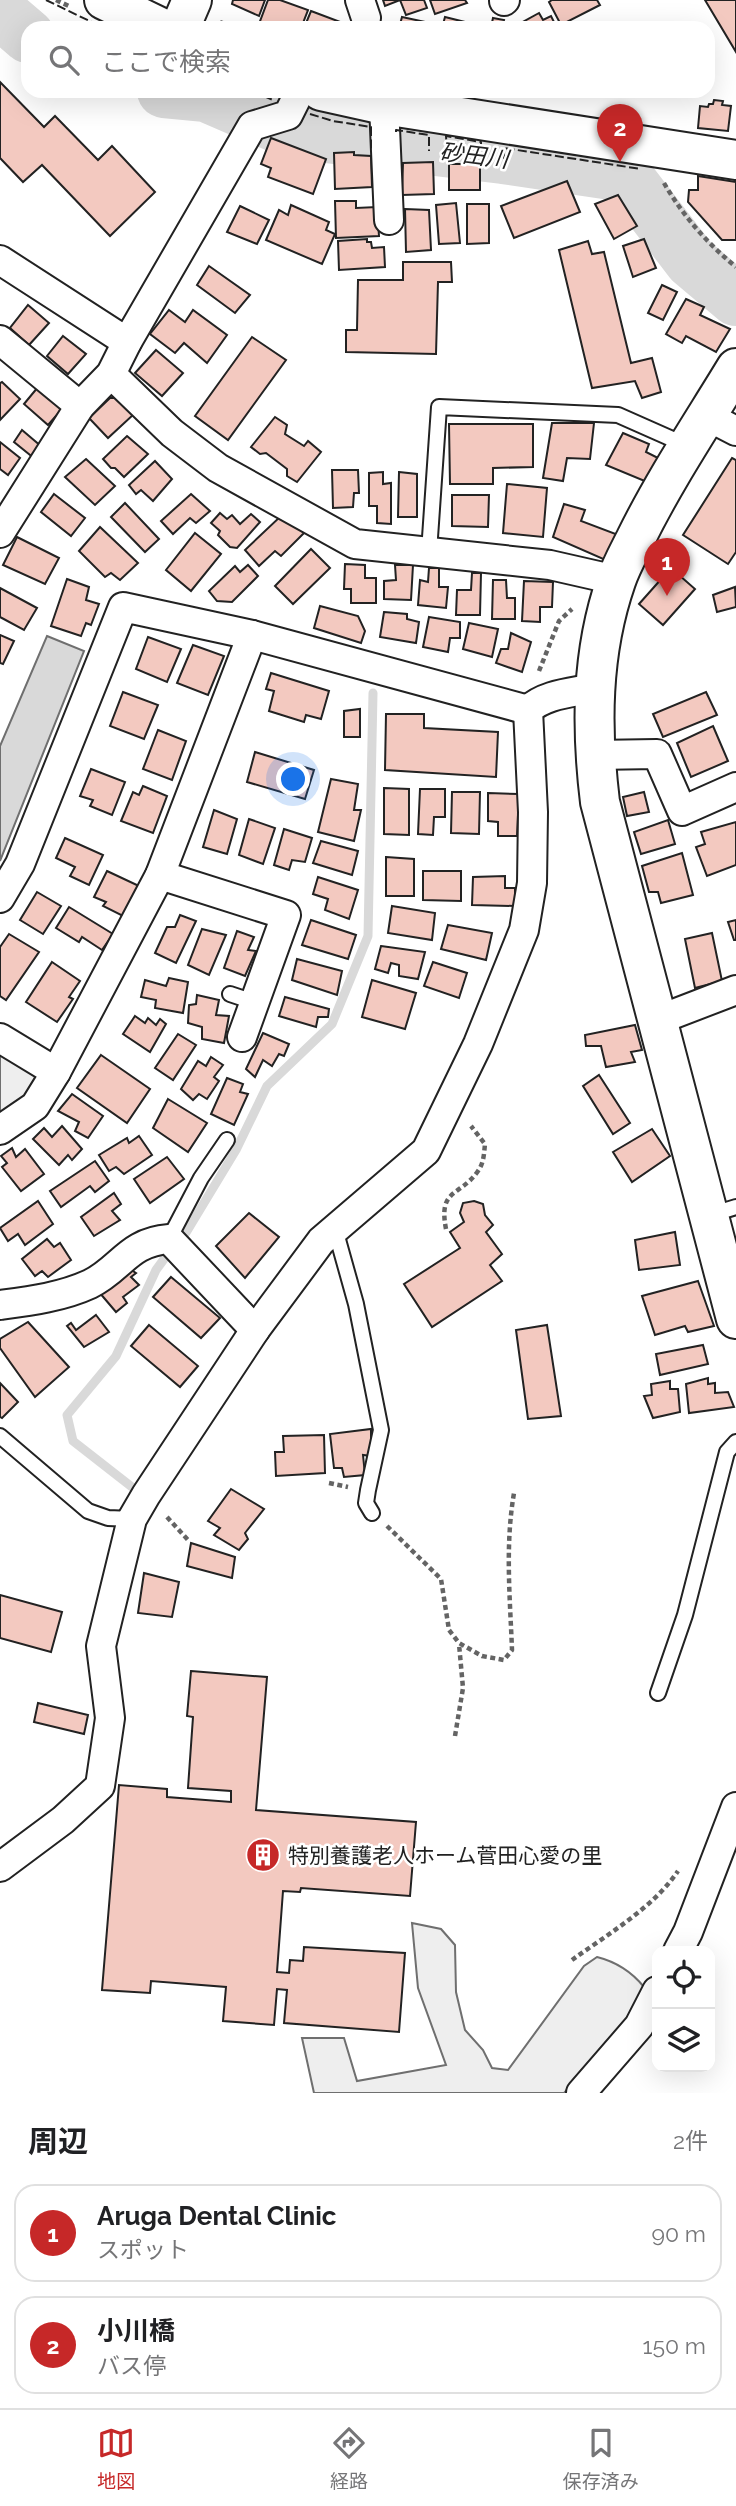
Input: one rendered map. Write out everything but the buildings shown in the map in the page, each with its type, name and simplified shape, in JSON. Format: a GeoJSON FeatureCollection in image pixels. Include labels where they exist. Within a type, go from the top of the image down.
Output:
{"type":"FeatureCollection","features":[{"type":"Feature","properties":{"kind":"street"},"geometry":{"type":"LineString","coordinates":[[104,0],[148,21]]}},
{"type":"Feature","properties":{"kind":"street"},"geometry":{"type":"LineString","coordinates":[[183,21],[192,0]]}},
{"type":"Feature","properties":{"kind":"street"},"geometry":{"type":"LineString","coordinates":[[355,98],[736,160]]}},
{"type":"Feature","properties":{"kind":"street"},"geometry":{"type":"LineString","coordinates":[[0,533],[79,406],[111,374],[252,126],[294,103]]}},
{"type":"Feature","properties":{"kind":"street"},"geometry":{"type":"LineString","coordinates":[[384,104],[389,220]]}},
{"type":"Feature","properties":{"kind":"street"},"geometry":{"type":"LineString","coordinates":[[0,260],[127,342]]}},
{"type":"Feature","properties":{"kind":"street"},"geometry":{"type":"LineString","coordinates":[[0,340],[79,406]]}},
{"type":"Feature","properties":{"kind":"street"},"geometry":{"type":"LineString","coordinates":[[736,368],[710,431],[648,514],[616,580],[594,688],[594,755],[600,802],[658,1020],[723,1211],[736,1319]]}},
{"type":"Feature","properties":{"kind":"street"},"geometry":{"type":"LineString","coordinates":[[111,374],[172,432],[218,468],[355,544],[550,565],[616,580]]}},
{"type":"Feature","properties":{"kind":"street"},"geometry":{"type":"LineString","coordinates":[[0,898],[20,864],[123,607],[252,635],[531,706],[550,697],[594,688]]}},
{"type":"Feature","properties":{"kind":"street"},"geometry":{"type":"LineString","coordinates":[[0,1130],[34,1106],[56,1072],[160,875],[252,635]]}},
{"type":"Feature","properties":{"kind":"street"},"geometry":{"type":"LineString","coordinates":[[0,1867],[63,1820],[100,1786],[110,1718],[101,1646],[132,1519],[255,1330],[321,1241],[426,1151],[478,1044],[524,930],[532,883],[531,706]]}},
{"type":"Feature","properties":{"kind":"street"},"geometry":{"type":"LineString","coordinates":[[594,755],[657,754],[682,811],[736,787]]}},
{"type":"Feature","properties":{"kind":"street"},"geometry":{"type":"LineString","coordinates":[[160,875],[286,915],[242,998],[242,1037]]}},
{"type":"Feature","properties":{"kind":"street"},"geometry":{"type":"LineString","coordinates":[[658,1020],[736,990]]}},
{"type":"Feature","properties":{"kind":"street"},"geometry":{"type":"LineString","coordinates":[[0,1038],[56,1072]]}},
{"type":"Feature","properties":{"kind":"street"},"geometry":{"type":"LineString","coordinates":[[0,1305],[42,1300],[92,1283],[130,1252],[153,1240],[169,1239],[255,1330]]}},
{"type":"Feature","properties":{"kind":"street"},"geometry":{"type":"LineString","coordinates":[[681,1946],[724,1843],[736,1807]]}},
{"type":"Feature","properties":{"kind":"street"},"geometry":{"type":"LineString","coordinates":[[581,2093],[639,2026],[652,2001]]}},
{"type":"Feature","properties":{"kind":"lane"},"geometry":{"type":"LineString","coordinates":[[429,552],[439,407],[618,415],[710,431]]}},
{"type":"Feature","properties":{"kind":"lane"},"geometry":{"type":"LineString","coordinates":[[169,1239],[201,1178],[227,1140]]}},
{"type":"Feature","properties":{"kind":"lane"},"geometry":{"type":"LineString","coordinates":[[335,1229],[356,1304],[381,1430],[366,1503],[372,1513]]}},
{"type":"Feature","properties":{"kind":"lane"},"geometry":{"type":"LineString","coordinates":[[0,1436],[88,1511],[108,1518],[132,1519]]}},
{"type":"Feature","properties":{"kind":"lane"},"geometry":{"type":"LineString","coordinates":[[658,1693],[685,1615],[727,1452],[736,1443]]}},
{"type":"Feature","properties":{"kind":"path"},"geometry":{"type":"LineString","coordinates":[[662,179],[673,199],[708,244],[736,267]]}},
{"type":"Feature","properties":{"kind":"path"},"geometry":{"type":"LineString","coordinates":[[531,706],[540,663],[559,621],[586,596],[616,580]]}},
{"type":"Feature","properties":{"kind":"path"},"geometry":{"type":"LineString","coordinates":[[446,1229],[443,1214],[448,1198],[479,1171],[485,1144],[477,1131],[447,1108]]}},
{"type":"Feature","properties":{"kind":"path"},"geometry":{"type":"LineString","coordinates":[[372,1513],[395,1532],[441,1579],[449,1630],[459,1643],[482,1656],[504,1660],[512,1650],[508,1553],[514,1493]]}},
{"type":"Feature","properties":{"kind":"path"},"geometry":{"type":"LineString","coordinates":[[455,1736],[463,1688],[459,1643]]}},
{"type":"Feature","properties":{"kind":"path"},"geometry":{"type":"LineString","coordinates":[[572,1960],[642,1908],[669,1884],[689,1855],[710,1845],[724,1843]]}},
{"type":"Feature","properties":{"kind":"shaded area"},"geometry":{"type":"Polygon","coordinates":[[[47,636],[84,651],[0,861],[0,746],[47,636]]]}},
{"type":"Feature","properties":{"kind":"shaded area"},"geometry":{"type":"Polygon","coordinates":[[[0,1049],[42,1075],[23,1101],[0,1116],[0,1049]]]}},
{"type":"Feature","properties":{"kind":"shaded area"},"geometry":{"type":"Polygon","coordinates":[[[412,1923],[441,1929],[455,1945],[456,1992],[465,2030],[483,2050],[492,2068],[508,2070],[584,1966],[597,1957],[623,1968],[644,1987],[623,2031],[564,2093],[314,2093],[302,2038],[344,2038],[357,2081],[446,2065],[418,1988],[412,1923]]]}},
{"type":"Feature","properties":{"kind":"waterway","name":"砂田川"},"geometry":{"type":"LineString","coordinates":[[0,12],[21,30]]}},
{"type":"Feature","properties":{"kind":"waterway","name":"砂田川"},"geometry":{"type":"LineString","coordinates":[[213,98],[292,132],[503,157],[625,175],[691,261],[736,299]]}},
{"type":"Feature","properties":{"kind":"waterway"},"geometry":{"type":"LineString","coordinates":[[184,1236],[236,1150],[267,1086],[332,1024],[368,936],[373,693]]}},
{"type":"Feature","properties":{"kind":"waterway"},"geometry":{"type":"LineString","coordinates":[[137,1491],[73,1441],[67,1415],[116,1356],[156,1270],[170,1251]]}},
{"type":"Feature","properties":{"kind":"fence"},"geometry":{"type":"LineString","coordinates":[[46,0],[90,21]]}},
{"type":"Feature","properties":{"kind":"fence"},"geometry":{"type":"LineString","coordinates":[[268,98],[273,100]]}},
{"type":"Feature","properties":{"kind":"fence"},"geometry":{"type":"LineString","coordinates":[[310,114],[371,127],[371,149]]}},
{"type":"Feature","properties":{"kind":"fence"},"geometry":{"type":"LineString","coordinates":[[396,132],[429,135],[429,151]]}},
{"type":"Feature","properties":{"kind":"fence"},"geometry":{"type":"LineString","coordinates":[[447,152],[446,136],[481,142],[481,157]]}},
{"type":"Feature","properties":{"kind":"fence"},"geometry":{"type":"LineString","coordinates":[[504,159],[504,148],[641,169]]}},
{"type":"Feature","properties":{"kind":"place","name":"小川橋"},"geometry":{"type":"Point","coordinates":[620,162]}},
{"type":"Feature","properties":{"kind":"place","name":"Aruga Dental Clinic"},"geometry":{"type":"Point","coordinates":[667,596]}},
{"type":"Feature","properties":{"kind":"place","name":"特別養護老人ホーム菅田心愛の里"},"geometry":{"type":"Point","coordinates":[263,1855]}}]}
